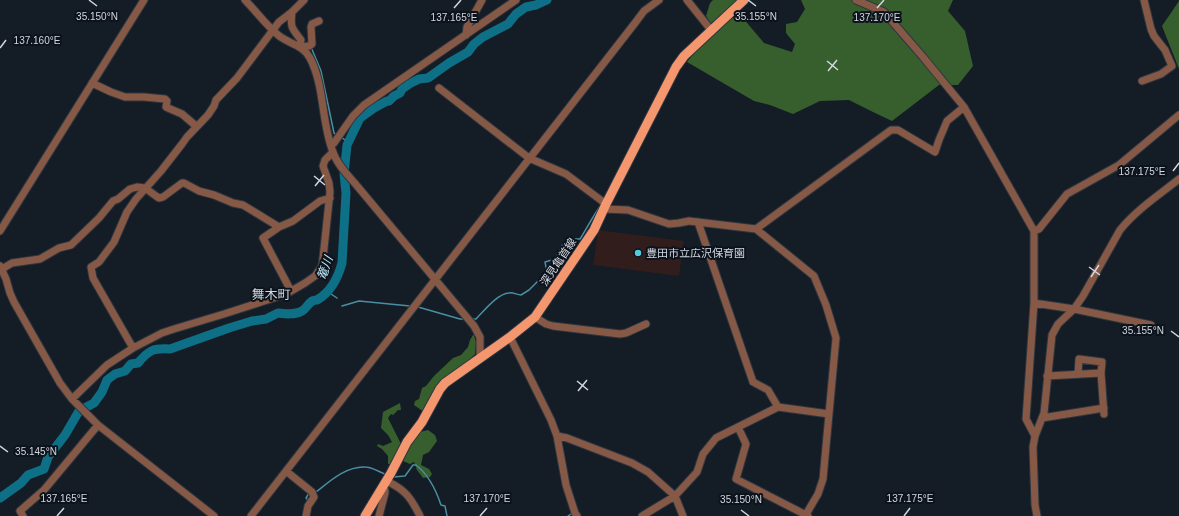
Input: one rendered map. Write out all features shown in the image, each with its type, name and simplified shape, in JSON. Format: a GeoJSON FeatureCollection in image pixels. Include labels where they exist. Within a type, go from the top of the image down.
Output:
{"type":"FeatureCollection","features":[{"type":"Feature","properties":{"kind":"main road","name":"深見亀首線"},"geometry":{"type":"LineString","coordinates":[[366,516],[407,442],[428,412],[440,389],[451,378],[510,337],[535,317],[594,230],[676,67],[684,56],[744,0]]}},
{"type":"Feature","properties":{"kind":"street"},"geometry":{"type":"LineString","coordinates":[[0,231],[144,0]]}},
{"type":"Feature","properties":{"kind":"street"},"geometry":{"type":"LineString","coordinates":[[245,0],[279,36],[307,53],[316,70],[333,153],[343,169],[478,333],[480,358]]}},
{"type":"Feature","properties":{"kind":"street"},"geometry":{"type":"LineString","coordinates":[[466,35],[467,27],[482,0]]}},
{"type":"Feature","properties":{"kind":"street"},"geometry":{"type":"LineString","coordinates":[[331,145],[353,116],[364,105],[516,0]]}},
{"type":"Feature","properties":{"kind":"street"},"geometry":{"type":"LineString","coordinates":[[251,516],[644,11],[659,0]]}},
{"type":"Feature","properties":{"kind":"street"},"geometry":{"type":"LineString","coordinates":[[687,0],[711,30]]}},
{"type":"Feature","properties":{"kind":"street"},"geometry":{"type":"LineString","coordinates":[[856,0],[884,12],[964,107],[1034,231],[1034,303],[1026,419],[1036,436]]}},
{"type":"Feature","properties":{"kind":"street"},"geometry":{"type":"LineString","coordinates":[[1142,81],[1160,74],[1172,66],[1165,50],[1154,36],[1151,29],[1144,0]]}},
{"type":"Feature","properties":{"kind":"street"},"geometry":{"type":"LineString","coordinates":[[133,348],[93,278],[91,267],[99,262],[114,242],[127,212],[145,188],[161,171],[196,126],[208,114],[214,106],[216,100],[241,72],[282,19],[292,12],[300,2]]}},
{"type":"Feature","properties":{"kind":"street"},"geometry":{"type":"LineString","coordinates":[[292,12],[290,23],[301,40],[299,47]]}},
{"type":"Feature","properties":{"kind":"street"},"geometry":{"type":"LineString","coordinates":[[299,47],[309,46],[312,41],[312,24],[319,21]]}},
{"type":"Feature","properties":{"kind":"street"},"geometry":{"type":"LineString","coordinates":[[92,83],[125,97],[165,99],[167,101],[166,107],[182,114],[196,126]]}},
{"type":"Feature","properties":{"kind":"street"},"geometry":{"type":"LineString","coordinates":[[439,88],[529,158],[566,174],[605,207],[628,210],[669,224],[689,221],[756,228],[814,276],[836,338],[823,479],[818,494],[806,516],[736,479],[746,444],[738,427]]}},
{"type":"Feature","properties":{"kind":"street"},"geometry":{"type":"LineString","coordinates":[[756,228],[891,130],[898,130],[935,152],[947,121],[964,107]]}},
{"type":"Feature","properties":{"kind":"street"},"geometry":{"type":"LineString","coordinates":[[1034,231],[1039,229],[1067,194],[1119,165],[1179,115]]}},
{"type":"Feature","properties":{"kind":"street"},"geometry":{"type":"LineString","coordinates":[[72,399],[107,365],[133,348],[162,333],[286,294],[310,280],[322,266],[330,198],[329,183],[323,166],[325,160],[333,153]]}},
{"type":"Feature","properties":{"kind":"street"},"geometry":{"type":"LineString","coordinates":[[1037,516],[1035,505],[1033,447],[1044,413],[1052,335],[1058,324],[1074,309],[1083,296],[1123,227],[1137,212],[1179,179]]}},
{"type":"Feature","properties":{"kind":"street"},"geometry":{"type":"LineString","coordinates":[[214,516],[97,424],[72,399],[60,383],[14,302],[1,271],[12,263],[40,258],[59,248],[71,245],[99,218],[113,201],[118,199],[130,189],[137,187],[145,188],[159,198],[163,197],[184,183],[199,191],[243,205],[279,227]]}},
{"type":"Feature","properties":{"kind":"street"},"geometry":{"type":"LineString","coordinates":[[291,291],[262,238],[279,227],[293,221],[320,201],[330,198]]}},
{"type":"Feature","properties":{"kind":"street"},"geometry":{"type":"LineString","coordinates":[[698,222],[753,382],[768,390],[778,407]]}},
{"type":"Feature","properties":{"kind":"street"},"geometry":{"type":"LineString","coordinates":[[1034,303],[1074,309],[1151,325]]}},
{"type":"Feature","properties":{"kind":"street"},"geometry":{"type":"LineString","coordinates":[[535,317],[546,324],[553,326],[620,334],[626,333],[646,324]]}},
{"type":"Feature","properties":{"kind":"street"},"geometry":{"type":"LineString","coordinates":[[510,337],[551,420],[557,436],[566,485],[577,516]]}},
{"type":"Feature","properties":{"kind":"street"},"geometry":{"type":"LineString","coordinates":[[1042,418],[1104,411],[1101,373],[1102,362],[1079,360],[1078,374]]}},
{"type":"Feature","properties":{"kind":"street"},"geometry":{"type":"LineString","coordinates":[[1047,376],[1101,373]]}},
{"type":"Feature","properties":{"kind":"street"},"geometry":{"type":"LineString","coordinates":[[642,516],[675,496],[697,472],[703,454],[716,438],[778,407],[829,414]]}},
{"type":"Feature","properties":{"kind":"street"},"geometry":{"type":"LineString","coordinates":[[23,516],[20,511],[44,490],[97,424]]}},
{"type":"Feature","properties":{"kind":"street"},"geometry":{"type":"LineString","coordinates":[[557,436],[567,438],[632,463],[648,472],[675,496],[683,516]]}},
{"type":"Feature","properties":{"kind":"street"},"geometry":{"type":"LineString","coordinates":[[286,471],[313,493],[314,497],[308,506],[306,516]]}},
{"type":"Feature","properties":{"kind":"street"},"geometry":{"type":"LineString","coordinates":[[379,516],[385,493],[384,484],[398,487],[407,494],[420,516]]}},
{"type":"Feature","properties":{"kind":"shaded area","name":"豊田市立広沢保育園"},"geometry":{"type":"Polygon","coordinates":[[[598,230],[684,241],[679,276],[593,265],[598,230]]]}},
{"type":"Feature","properties":{"kind":"green space"},"geometry":{"type":"Polygon","coordinates":[[[713,0],[738,0],[730,6],[712,25],[706,16],[710,3],[713,0]]]}},
{"type":"Feature","properties":{"kind":"green space"},"geometry":{"type":"Polygon","coordinates":[[[801,0],[953,0],[948,11],[965,31],[973,66],[958,85],[939,85],[892,121],[849,100],[820,101],[793,114],[770,105],[754,101],[687,62],[707,37],[737,11],[764,43],[792,52],[795,44],[786,33],[786,24],[797,22],[805,9],[801,0]]]}},
{"type":"Feature","properties":{"kind":"green space"},"geometry":{"type":"Polygon","coordinates":[[[1179,1],[1179,69],[1162,26],[1179,1]]]}},
{"type":"Feature","properties":{"kind":"green space"},"geometry":{"type":"Polygon","coordinates":[[[473,335],[476,343],[475,354],[424,412],[414,405],[415,401],[419,399],[422,388],[426,386],[453,358],[461,355],[468,347],[473,335]]]}},
{"type":"Feature","properties":{"kind":"green space"},"geometry":{"type":"Polygon","coordinates":[[[400,403],[401,410],[398,410],[393,415],[391,414],[388,418],[401,444],[416,433],[428,430],[435,435],[437,441],[429,452],[423,455],[421,465],[429,469],[432,474],[430,477],[423,478],[417,470],[414,462],[410,464],[403,461],[402,457],[391,464],[388,464],[388,456],[377,446],[378,444],[383,446],[392,442],[381,428],[383,412],[400,403]]]}},
{"type":"Feature","properties":{"kind":"waterway","name":"篭川"},"geometry":{"type":"LineString","coordinates":[[0,498],[21,483],[28,475],[44,469],[48,457],[65,435],[79,411],[94,403],[102,392],[107,380],[115,374],[125,371],[131,364],[138,363],[148,353],[159,349],[170,349],[229,328],[252,321],[266,319],[278,313],[296,313],[305,309],[314,300],[322,297],[330,289],[336,279],[342,263],[346,193],[344,174],[347,145],[360,118],[374,108],[389,101],[409,84],[419,79],[428,78],[468,52],[474,44],[483,37],[508,24],[516,14],[526,7],[536,5],[547,0]]}},
{"type":"Feature","properties":{"kind":"waterway"},"geometry":{"type":"LineString","coordinates":[[311,47],[321,71],[335,134]]}},
{"type":"Feature","properties":{"kind":"waterway","name":"篭川"},"geometry":{"type":"LineString","coordinates":[[341,137],[345,140],[347,145]]}},
{"type":"Feature","properties":{"kind":"waterway"},"geometry":{"type":"LineString","coordinates":[[473,319],[476,319],[500,296],[510,293],[521,295],[529,290],[547,272],[545,262],[555,259],[563,244],[570,239],[580,239],[601,205]]}},
{"type":"Feature","properties":{"kind":"waterway"},"geometry":{"type":"LineString","coordinates":[[328,292],[337,298]]}},
{"type":"Feature","properties":{"kind":"waterway"},"geometry":{"type":"LineString","coordinates":[[342,306],[359,301],[410,306]]}},
{"type":"Feature","properties":{"kind":"waterway"},"geometry":{"type":"LineString","coordinates":[[418,307],[463,319]]}},
{"type":"Feature","properties":{"kind":"waterway"},"geometry":{"type":"LineString","coordinates":[[393,477],[405,476],[413,465],[416,465],[425,473],[432,483],[441,505],[445,506],[447,516]]}},
{"type":"Feature","properties":{"kind":"waterway"},"geometry":{"type":"LineString","coordinates":[[316,492],[338,475],[358,467],[368,467],[385,474]]}},
{"type":"Feature","properties":{"kind":"waterway"},"geometry":{"type":"LineString","coordinates":[[307,502],[308,500],[306,498],[309,493]]}},
{"type":"Feature","properties":{"kind":"place","name":"豊田市立広沢保育園"},"geometry":{"type":"Point","coordinates":[638,253]}},
{"type":"Feature","properties":{"kind":"district","name":"舞木町"},"geometry":{"type":"Point","coordinates":[271,294]}}]}
